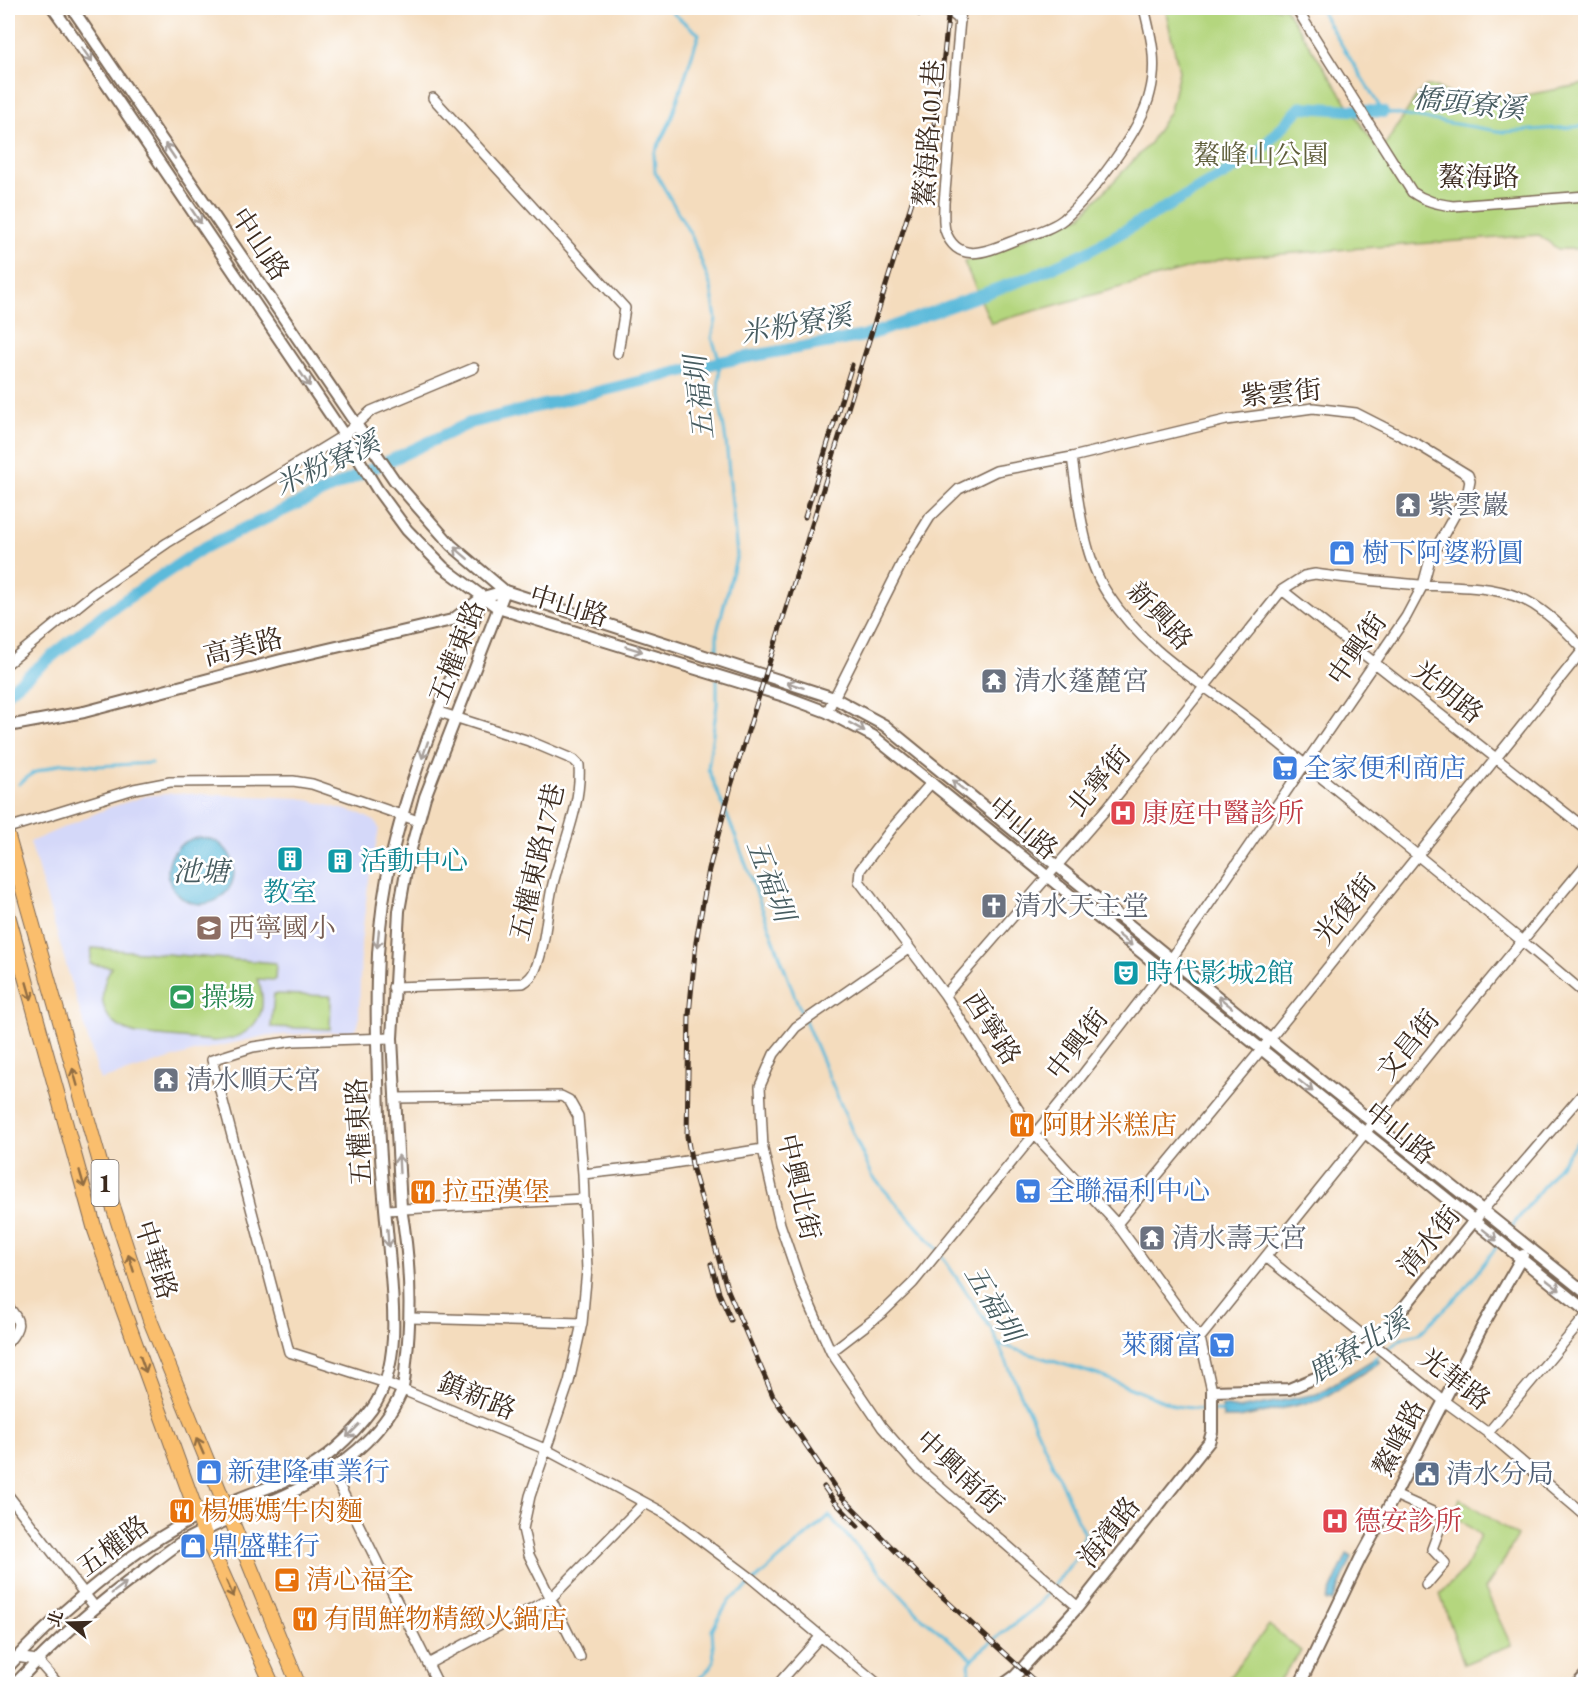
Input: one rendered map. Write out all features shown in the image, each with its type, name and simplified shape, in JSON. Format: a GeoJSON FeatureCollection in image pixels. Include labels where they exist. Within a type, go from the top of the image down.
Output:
{"type":"FeatureCollection","features":[{"type":"Feature","properties":{"kind":"main road","name":"中華路"},"geometry":{"type":"LineString","coordinates":[[8,837],[120,1229],[150,1320],[298,1684]]}},
{"type":"Feature","properties":{"kind":"main road","name":"中華路"},"geometry":{"type":"LineString","coordinates":[[8,915],[96,1230],[203,1530],[272,1684]]}},
{"type":"Feature","properties":{"kind":"street","name":"中山路"},"geometry":{"type":"LineString","coordinates":[[53,8],[344,435],[377,489],[407,530],[443,567],[498,608],[716,674],[827,712],[873,736],[1586,1311]]}},
{"type":"Feature","properties":{"kind":"street","name":"中山路"},"geometry":{"type":"LineString","coordinates":[[72,8],[395,481],[452,545],[505,591],[834,698],[884,725],[1586,1293]]}},
{"type":"Feature","properties":{"kind":"street"},"geometry":{"type":"LineString","coordinates":[[960,22],[961,8]]}},
{"type":"Feature","properties":{"kind":"street","name":"鰲海路101巷"},"geometry":{"type":"LineString","coordinates":[[960,22],[944,203],[945,229],[952,243],[963,253],[976,253],[991,250],[1061,221],[1085,199],[1133,132],[1143,113],[1154,72],[1153,49],[1144,8]]}},
{"type":"Feature","properties":{"kind":"street","name":"鰲海路"},"geometry":{"type":"LineString","coordinates":[[1296,8],[1412,192],[1422,199],[1453,206],[1586,195]]}},
{"type":"Feature","properties":{"kind":"street"},"geometry":{"type":"LineString","coordinates":[[920,11],[934,9],[958,17],[960,22]]}},
{"type":"Feature","properties":{"kind":"street"},"geometry":{"type":"LineString","coordinates":[[433,98],[625,308],[618,353]]}},
{"type":"Feature","properties":{"kind":"street"},"geometry":{"type":"LineString","coordinates":[[220,252],[233,244]]}},
{"type":"Feature","properties":{"kind":"street"},"geometry":{"type":"LineString","coordinates":[[8,663],[94,593],[167,543],[344,435],[371,411],[474,368]]}},
{"type":"Feature","properties":{"kind":"street","name":"紫雲街"},"geometry":{"type":"LineString","coordinates":[[1072,457],[1226,420],[1313,408],[1356,413],[1417,444],[1468,475],[1470,481],[1468,491],[1430,559],[1423,585]]}},
{"type":"Feature","properties":{"kind":"street"},"geometry":{"type":"LineString","coordinates":[[827,712],[904,559],[930,517],[959,489],[996,471],[1072,457]]}},
{"type":"Feature","properties":{"kind":"street","name":"新興路"},"geometry":{"type":"LineString","coordinates":[[1072,457],[1090,557],[1106,591],[1145,640],[1174,666],[1250,721],[1522,940],[1586,995]]}},
{"type":"Feature","properties":{"kind":"street"},"geometry":{"type":"LineString","coordinates":[[1282,590],[1304,576],[1315,574],[1423,585],[1485,588],[1520,599],[1548,616],[1584,651]]}},
{"type":"Feature","properties":{"kind":"street","name":"中興街"},"geometry":{"type":"LineString","coordinates":[[831,1352],[882,1313],[913,1282],[1163,971],[1305,766],[1406,616],[1423,585]]}},
{"type":"Feature","properties":{"kind":"street","name":"北寧街"},"geometry":{"type":"LineString","coordinates":[[945,995],[1058,865],[1282,590]]}},
{"type":"Feature","properties":{"kind":"street","name":"光明路"},"geometry":{"type":"LineString","coordinates":[[1282,590],[1586,829]]}},
{"type":"Feature","properties":{"kind":"street","name":"五權東路"},"geometry":{"type":"LineString","coordinates":[[198,1516],[294,1477],[322,1460],[358,1427],[375,1405],[386,1383],[390,1358],[393,1298],[379,1139],[377,952],[379,929],[387,878],[402,816],[439,712],[483,597],[505,591]]}},
{"type":"Feature","properties":{"kind":"street","name":"五權東路"},"geometry":{"type":"LineString","coordinates":[[203,1530],[299,1489],[332,1471],[366,1443],[396,1404],[402,1390],[411,1318],[406,1232],[401,1208],[392,1038],[399,910],[408,860],[425,797],[505,591]]}},
{"type":"Feature","properties":{"kind":"street","name":"高美路"},"geometry":{"type":"LineString","coordinates":[[8,726],[84,712],[281,660],[452,620],[483,597]]}},
{"type":"Feature","properties":{"kind":"street","name":"光復街"},"geometry":{"type":"LineString","coordinates":[[1117,1224],[1584,651]]}},
{"type":"Feature","properties":{"kind":"street","name":"五權東路17巷"},"geometry":{"type":"LineString","coordinates":[[393,987],[523,984],[529,980],[543,945],[552,888],[579,788],[579,765],[574,760],[529,741],[439,712]]}},
{"type":"Feature","properties":{"kind":"street"},"geometry":{"type":"LineString","coordinates":[[8,828],[134,789],[170,782],[293,781],[312,784],[418,821]]}},
{"type":"Feature","properties":{"kind":"street","name":"西寧路"},"geometry":{"type":"LineString","coordinates":[[932,782],[860,870],[859,881],[908,949],[945,995],[1034,1134],[1117,1224],[1200,1338],[1212,1391]]}},
{"type":"Feature","properties":{"kind":"street","name":"文昌街"},"geometry":{"type":"LineString","coordinates":[[1200,1338],[1586,864]]}},
{"type":"Feature","properties":{"kind":"street","name":"中興北街"},"geometry":{"type":"LineString","coordinates":[[831,1352],[801,1285],[780,1224],[762,1149],[760,1086],[774,1054],[796,1028],[908,949]]}},
{"type":"Feature","properties":{"kind":"street"},"geometry":{"type":"LineString","coordinates":[[377,1039],[392,1038]]}},
{"type":"Feature","properties":{"kind":"street","name":"鎮新路"},"geometry":{"type":"LineString","coordinates":[[377,1039],[294,1041],[254,1047],[212,1060],[289,1352],[386,1383],[546,1449],[666,1514],[728,1559],[878,1684]]}},
{"type":"Feature","properties":{"kind":"street","name":"清水街"},"geometry":{"type":"LineString","coordinates":[[1212,1391],[1289,1389],[1320,1376],[1374,1344],[1482,1211],[1586,1090]]}},
{"type":"Feature","properties":{"kind":"street"},"geometry":{"type":"LineString","coordinates":[[395,1098],[561,1096],[569,1100],[578,1116],[587,1270],[582,1323],[568,1382],[530,1496],[523,1529],[529,1555],[580,1657]]}},
{"type":"Feature","properties":{"kind":"street"},"geometry":{"type":"LineString","coordinates":[[583,1174],[648,1167],[762,1149]]}},
{"type":"Feature","properties":{"kind":"street"},"geometry":{"type":"LineString","coordinates":[[386,1210],[584,1199]]}},
{"type":"Feature","properties":{"kind":"street","name":"鰲峰路"},"geometry":{"type":"LineString","coordinates":[[1300,1684],[1360,1559],[1520,1259],[1530,1248]]}},
{"type":"Feature","properties":{"kind":"street","name":"光華路"},"geometry":{"type":"LineString","coordinates":[[1266,1257],[1444,1401],[1488,1433],[1586,1516]]}},
{"type":"Feature","properties":{"kind":"street"},"geometry":{"type":"LineString","coordinates":[[8,1307],[18,1323],[17,1332],[8,1342]]}},
{"type":"Feature","properties":{"kind":"street"},"geometry":{"type":"LineString","coordinates":[[1488,1433],[1586,1316]]}},
{"type":"Feature","properties":{"kind":"street"},"geometry":{"type":"LineString","coordinates":[[411,1318],[582,1323]]}},
{"type":"Feature","properties":{"kind":"street","name":"中興南街"},"geometry":{"type":"LineString","coordinates":[[831,1352],[882,1427],[918,1468],[1078,1607]]}},
{"type":"Feature","properties":{"kind":"street","name":"海濱路"},"geometry":{"type":"LineString","coordinates":[[1004,1684],[1015,1676],[1078,1607],[1209,1442],[1212,1432],[1212,1391]]}},
{"type":"Feature","properties":{"kind":"street"},"geometry":{"type":"LineString","coordinates":[[332,1471],[438,1684]]}},
{"type":"Feature","properties":{"kind":"street"},"geometry":{"type":"LineString","coordinates":[[8,1495],[94,1606]]}},
{"type":"Feature","properties":{"kind":"street"},"geometry":{"type":"LineString","coordinates":[[1395,1495],[1444,1517],[1432,1549],[1445,1563],[1426,1585]]}},
{"type":"Feature","properties":{"kind":"street"},"geometry":{"type":"LineString","coordinates":[[428,1664],[551,1598],[644,1503]]}},
{"type":"Feature","properties":{"kind":"street","name":"五權路"},"geometry":{"type":"LineString","coordinates":[[8,1667],[86,1594],[127,1561],[170,1531],[198,1516]]}},
{"type":"Feature","properties":{"kind":"street","name":"五權路"},"geometry":{"type":"LineString","coordinates":[[15,1684],[94,1606],[178,1544],[203,1530]]}},
{"type":"Feature","properties":{"kind":"street"},"geometry":{"type":"LineString","coordinates":[[778,1684],[820,1637]]}},
{"type":"Feature","properties":{"kind":"street"},"geometry":{"type":"LineString","coordinates":[[16,1658],[37,1660],[58,1684]]}},
{"type":"Feature","properties":{"kind":"street"},"geometry":{"type":"LineString","coordinates":[[1576,1684],[1586,1673]]}},
{"type":"Feature","properties":{"kind":"shaded area","name":"西寧國小"},"geometry":{"type":"Polygon","coordinates":[[[173,793],[300,798],[361,814],[376,822],[379,829],[368,885],[361,943],[357,1028],[353,1031],[265,1036],[197,1051],[100,1080],[30,842],[108,808],[146,796],[173,793]]]}},
{"type":"Feature","properties":{"kind":"green space","name":"鰲峰山公園"},"geometry":{"type":"Polygon","coordinates":[[[1165,8],[1285,8],[1380,153],[1418,94],[1426,86],[1436,87],[1449,94],[1490,102],[1585,84],[1585,249],[1558,249],[1539,235],[1226,258],[991,323],[964,262],[1080,217],[1150,143],[1170,111],[1179,71],[1165,8]]]}},
{"type":"Feature","properties":{"kind":"green space"},"geometry":{"type":"Polygon","coordinates":[[[92,948],[276,963],[275,980],[257,979],[261,992],[260,1014],[248,1030],[238,1036],[214,1041],[137,1034],[116,1024],[104,1009],[103,989],[111,967],[90,964],[92,948]]]}},
{"type":"Feature","properties":{"kind":"green space"},"geometry":{"type":"Polygon","coordinates":[[[274,994],[331,996],[330,1029],[271,1027],[274,994]]]}},
{"type":"Feature","properties":{"kind":"green space"},"geometry":{"type":"Polygon","coordinates":[[[1460,1498],[1517,1536],[1485,1589],[1511,1645],[1464,1664],[1440,1594],[1465,1569],[1480,1535],[1455,1516],[1460,1498]]]}},
{"type":"Feature","properties":{"kind":"green space"},"geometry":{"type":"Polygon","coordinates":[[[1269,1625],[1301,1651],[1276,1684],[1224,1684],[1269,1625]]]}},
{"type":"Feature","properties":{"kind":"water","name":"池塘"},"geometry":{"type":"Polygon","coordinates":[[[195,838],[207,838],[219,843],[229,853],[234,871],[232,884],[219,899],[207,904],[195,904],[183,899],[173,889],[168,877],[168,865],[173,853],[183,843],[195,838]]]}},
{"type":"Feature","properties":{"kind":"water"},"geometry":{"type":"Polygon","coordinates":[[[1376,1358],[1380,1362],[1320,1400],[1239,1418],[1223,1418],[1222,1406],[1239,1409],[1317,1394],[1376,1358]]]}},
{"type":"Feature","properties":{"kind":"water"},"geometry":{"type":"Polygon","coordinates":[[[1347,1554],[1352,1557],[1333,1601],[1326,1601],[1347,1554]]]}},
{"type":"Feature","properties":{"kind":"waterway","name":"五福圳"},"geometry":{"type":"LineString","coordinates":[[669,8],[699,34],[670,122],[654,154],[655,172],[692,237],[711,287],[716,319],[712,338],[720,362],[718,393],[726,441],[737,555],[717,632],[717,657]]}},
{"type":"Feature","properties":{"kind":"waterway","name":"橋頭寮溪"},"geometry":{"type":"LineString","coordinates":[[1319,8],[1383,112],[1504,132],[1586,126]]}},
{"type":"Feature","properties":{"kind":"waterway","name":"米粉寮溪"},"geometry":{"type":"LineString","coordinates":[[8,692],[104,614],[203,548],[470,423],[720,362],[869,335],[1033,276],[1087,252],[1254,157],[1301,107],[1383,112]]}},
{"type":"Feature","properties":{"kind":"waterway","name":"五福圳"},"geometry":{"type":"LineString","coordinates":[[717,679],[717,704],[708,769],[795,997],[856,1140],[873,1177],[937,1249],[992,1330],[1084,1534],[1079,1554],[1039,1604],[979,1652],[968,1665],[972,1684]]}},
{"type":"Feature","properties":{"kind":"waterway"},"geometry":{"type":"LineString","coordinates":[[19,784],[33,773],[62,763],[97,766],[152,763]]}},
{"type":"Feature","properties":{"kind":"waterway","name":"鹿寮北溪"},"geometry":{"type":"LineString","coordinates":[[1510,1229],[1586,1131]]}},
{"type":"Feature","properties":{"kind":"waterway","name":"鹿寮北溪"},"geometry":{"type":"LineString","coordinates":[[1374,1359],[1403,1338],[1419,1334],[1464,1290],[1506,1234]]}},
{"type":"Feature","properties":{"kind":"waterway","name":"鹿寮北溪"},"geometry":{"type":"LineString","coordinates":[[998,1344],[1101,1376],[1175,1406],[1225,1412]]}},
{"type":"Feature","properties":{"kind":"waterway"},"geometry":{"type":"LineString","coordinates":[[693,1684],[714,1661],[712,1630],[730,1599],[743,1591],[829,1516],[918,1614],[973,1659]]}},
{"type":"Feature","properties":{"kind":"railway"},"geometry":{"type":"LineString","coordinates":[[949,8],[932,137],[731,786],[709,869],[696,942],[689,1015],[687,1136],[693,1170],[727,1288],[773,1396],[840,1495],[926,1582],[1038,1684]]}},
{"type":"Feature","properties":{"kind":"railway"},"geometry":{"type":"LineString","coordinates":[[805,517],[852,365]]}},
{"type":"Feature","properties":{"kind":"railway"},"geometry":{"type":"LineString","coordinates":[[711,1264],[719,1293],[731,1320]]}},
{"type":"Feature","properties":{"kind":"railway"},"geometry":{"type":"LineString","coordinates":[[824,1487],[858,1526]]}},
{"type":"Feature","properties":{"kind":"place","name":"紫雲巖"},"geometry":{"type":"Point","coordinates":[1408,505]}},
{"type":"Feature","properties":{"kind":"place","name":"樹下阿婆粉圓"},"geometry":{"type":"Point","coordinates":[1342,553]}},
{"type":"Feature","properties":{"kind":"place","name":"清水蓬麓宮"},"geometry":{"type":"Point","coordinates":[994,681]}},
{"type":"Feature","properties":{"kind":"place","name":"全家便利商店"},"geometry":{"type":"Point","coordinates":[1285,768]}},
{"type":"Feature","properties":{"kind":"place","name":"康庭中醫診所"},"geometry":{"type":"Point","coordinates":[1123,813]}},
{"type":"Feature","properties":{"kind":"place","name":"教室"},"geometry":{"type":"Point","coordinates":[290,859]}},
{"type":"Feature","properties":{"kind":"place","name":"活動中心"},"geometry":{"type":"Point","coordinates":[340,861]}},
{"type":"Feature","properties":{"kind":"place","name":"清水天主堂"},"geometry":{"type":"Point","coordinates":[994,906]}},
{"type":"Feature","properties":{"kind":"place","name":"西寧國小"},"geometry":{"type":"Point","coordinates":[209,928]}},
{"type":"Feature","properties":{"kind":"place","name":"時代影城2館"},"geometry":{"type":"Point","coordinates":[1126,973]}},
{"type":"Feature","properties":{"kind":"place","name":"操場"},"geometry":{"type":"Point","coordinates":[182,997]}},
{"type":"Feature","properties":{"kind":"place","name":"清水順天宮"},"geometry":{"type":"Point","coordinates":[166,1080]}},
{"type":"Feature","properties":{"kind":"place","name":"阿財米糕店"},"geometry":{"type":"Point","coordinates":[1022,1125]}},
{"type":"Feature","properties":{"kind":"place","name":"全聯福利中心"},"geometry":{"type":"Point","coordinates":[1028,1191]}},
{"type":"Feature","properties":{"kind":"place","name":"拉亞漢堡"},"geometry":{"type":"Point","coordinates":[423,1192]}},
{"type":"Feature","properties":{"kind":"place","name":"清水壽天宮"},"geometry":{"type":"Point","coordinates":[1152,1238]}},
{"type":"Feature","properties":{"kind":"place","name":"萊爾富"},"geometry":{"type":"Point","coordinates":[1222,1345]}},
{"type":"Feature","properties":{"kind":"place","name":"新建隆車業行"},"geometry":{"type":"Point","coordinates":[209,1472]}},
{"type":"Feature","properties":{"kind":"place","name":"清水分局"},"geometry":{"type":"Point","coordinates":[1427,1474]}},
{"type":"Feature","properties":{"kind":"place","name":"楊媽媽牛肉麵"},"geometry":{"type":"Point","coordinates":[182,1511]}},
{"type":"Feature","properties":{"kind":"place","name":"德安診所"},"geometry":{"type":"Point","coordinates":[1335,1521]}},
{"type":"Feature","properties":{"kind":"place","name":"鼎盛鞋行"},"geometry":{"type":"Point","coordinates":[193,1546]}},
{"type":"Feature","properties":{"kind":"place","name":"清心福全"},"geometry":{"type":"Point","coordinates":[287,1580]}},
{"type":"Feature","properties":{"kind":"place","name":"有間鮮物精緻火鍋店"},"geometry":{"type":"Point","coordinates":[305,1619]}}]}
